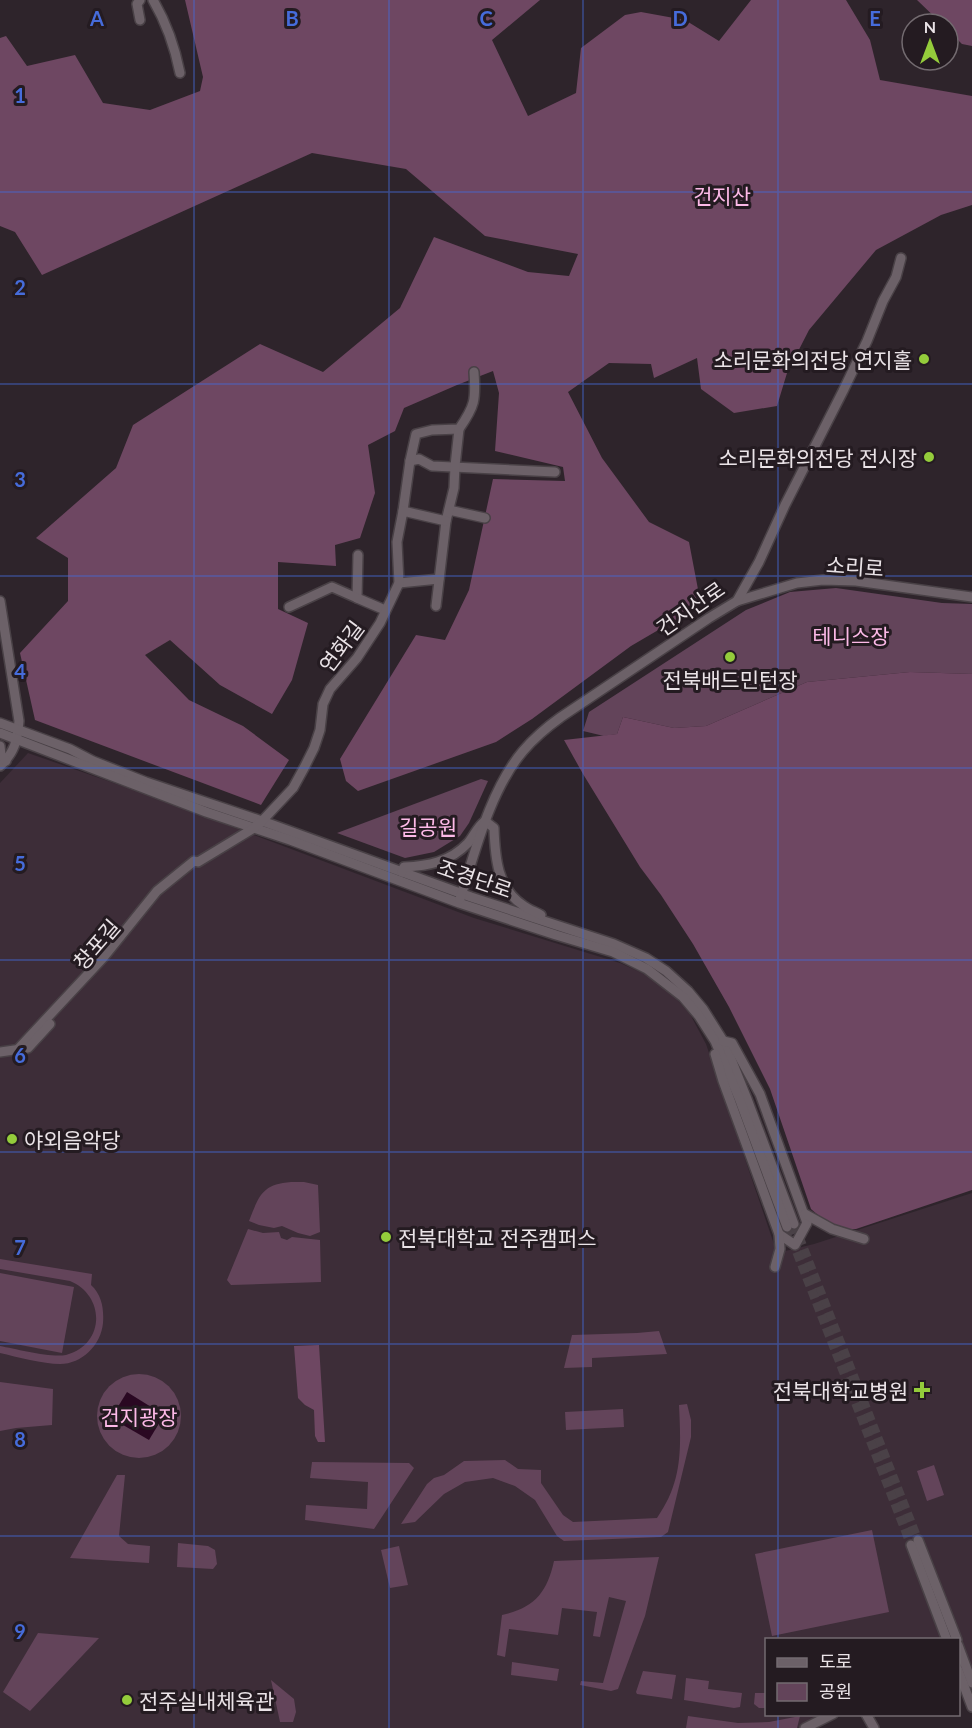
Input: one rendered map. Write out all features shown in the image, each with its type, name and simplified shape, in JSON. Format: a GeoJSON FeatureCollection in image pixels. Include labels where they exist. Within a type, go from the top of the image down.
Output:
{"type":"FeatureCollection","features":[{"type":"Feature","properties":{"kind":"street"},"geometry":{"type":"LineString","coordinates":[[140,0],[137,4],[140,20]]}},
{"type":"Feature","properties":{"kind":"street"},"geometry":{"type":"LineString","coordinates":[[153,0],[168,32],[180,73]]}},
{"type":"Feature","properties":{"kind":"street","name":"건지산로"},"geometry":{"type":"LineString","coordinates":[[460,898],[485,821],[512,766],[522,752],[543,731],[592,695],[737,601],[759,562],[862,351],[896,277],[901,258]]}},
{"type":"Feature","properties":{"kind":"street"},"geometry":{"type":"LineString","coordinates":[[436,606],[446,521],[454,488],[459,429],[471,411],[476,395],[474,372]]}},
{"type":"Feature","properties":{"kind":"street","name":"연화길"},"geometry":{"type":"LineString","coordinates":[[258,825],[293,788],[314,748],[320,729],[323,704],[330,689],[357,658],[380,623],[399,583],[397,542],[416,434],[432,430],[459,429]]}},
{"type":"Feature","properties":{"kind":"street"},"geometry":{"type":"LineString","coordinates":[[410,461],[419,459],[432,466],[555,472]]}},
{"type":"Feature","properties":{"kind":"street"},"geometry":{"type":"LineString","coordinates":[[449,510],[485,518]]}},
{"type":"Feature","properties":{"kind":"street"},"geometry":{"type":"LineString","coordinates":[[403,511],[446,521]]}},
{"type":"Feature","properties":{"kind":"street"},"geometry":{"type":"LineString","coordinates":[[357,598],[358,555]]}},
{"type":"Feature","properties":{"kind":"street"},"geometry":{"type":"LineString","coordinates":[[399,583],[439,579]]}},
{"type":"Feature","properties":{"kind":"street","name":"소리로"},"geometry":{"type":"LineString","coordinates":[[737,601],[797,583],[823,580],[856,581],[972,597]]}},
{"type":"Feature","properties":{"kind":"street"},"geometry":{"type":"LineString","coordinates":[[289,607],[332,587],[386,610]]}},
{"type":"Feature","properties":{"kind":"street"},"geometry":{"type":"LineString","coordinates":[[0,601],[18,716],[17,741],[3,764]]}},
{"type":"Feature","properties":{"kind":"street","name":"조경단로"},"geometry":{"type":"LineString","coordinates":[[0,723],[258,825],[556,935],[632,960],[664,980],[683,997],[719,1041]]}},
{"type":"Feature","properties":{"kind":"street","name":"조경단로"},"geometry":{"type":"LineString","coordinates":[[0,733],[206,812],[258,825],[402,872],[460,898],[559,925],[633,951],[666,971],[688,991],[703,1009],[719,1041],[739,1098],[791,1226]]}},
{"type":"Feature","properties":{"kind":"street"},"geometry":{"type":"LineString","coordinates":[[0,746],[3,764]]}},
{"type":"Feature","properties":{"kind":"street"},"geometry":{"type":"LineString","coordinates":[[402,872],[404,867],[435,864],[457,853],[485,821],[494,828],[497,866],[506,888],[523,906],[559,925]]}},
{"type":"Feature","properties":{"kind":"street","name":"창포길"},"geometry":{"type":"LineString","coordinates":[[0,1052],[28,1048],[160,897],[180,878],[197,867],[198,862],[258,825]]}},
{"type":"Feature","properties":{"kind":"street"},"geometry":{"type":"LineString","coordinates":[[776,1266],[780,1250],[778,1234],[723,1082],[712,1045],[719,1041],[732,1042],[760,1094],[807,1223],[795,1245],[778,1234]]}},
{"type":"Feature","properties":{"kind":"street"},"geometry":{"type":"LineString","coordinates":[[804,1214],[832,1229],[864,1239]]}},
{"type":"Feature","properties":{"kind":"street"},"geometry":{"type":"LineString","coordinates":[[946,1638],[915,1542],[956,1638]]}},
{"type":"Feature","properties":{"kind":"street"},"geometry":{"type":"LineString","coordinates":[[960,1650],[972,1683]]}},
{"type":"Feature","properties":{"kind":"street"},"geometry":{"type":"LineString","coordinates":[[960,1675],[972,1707]]}},
{"type":"Feature","properties":{"kind":"street"},"geometry":{"type":"LineString","coordinates":[[805,1728],[829,1716]]}},
{"type":"Feature","properties":{"kind":"shaded area","name":"전북대학교 전주캠퍼스"},"geometry":{"type":"Polygon","coordinates":[[[28,753],[148,795],[474,918],[620,963],[647,975],[667,988],[690,1014],[706,1044],[777,1253],[814,1244],[972,1193],[972,1673],[960,1671],[960,1638],[765,1638],[765,1716],[819,1716],[798,1728],[0,1728],[0,783],[28,753]]]}},
{"type":"Feature","properties":{"kind":"shaded area"},"geometry":{"type":"Polygon","coordinates":[[[127,1392],[164,1415],[149,1440],[111,1418],[127,1392]]]}},
{"type":"Feature","properties":{"kind":"green space","name":"건지산"},"geometry":{"type":"Polygon","coordinates":[[[185,0],[540,0],[492,40],[528,116],[576,93],[581,48],[625,15],[641,12],[685,20],[719,41],[751,0],[846,0],[870,40],[880,80],[972,96],[972,205],[941,215],[876,250],[809,330],[787,373],[777,406],[734,413],[701,389],[697,358],[654,378],[651,364],[609,363],[568,392],[602,458],[649,522],[689,542],[701,605],[631,646],[532,719],[496,742],[358,791],[346,781],[340,759],[416,635],[445,640],[469,590],[493,479],[565,481],[563,467],[495,451],[499,393],[493,371],[404,408],[395,431],[368,445],[375,493],[360,538],[335,545],[336,566],[278,562],[278,609],[308,623],[292,680],[272,714],[220,685],[170,640],[145,655],[189,700],[243,726],[289,760],[261,805],[35,720],[20,653],[68,601],[68,558],[36,538],[116,468],[133,425],[260,344],[323,372],[400,308],[434,237],[528,272],[569,276],[578,254],[485,236],[406,169],[312,153],[42,275],[15,232],[0,226],[0,38],[6,36],[27,66],[75,55],[103,103],[150,110],[200,91],[203,77],[185,0]]]}},
{"type":"Feature","properties":{"kind":"green space"},"geometry":{"type":"Polygon","coordinates":[[[917,0],[972,0],[972,46],[960,42],[960,12],[930,12],[917,0]]]}},
{"type":"Feature","properties":{"kind":"green space","name":"테니스장"},"geometry":{"type":"Polygon","coordinates":[[[836,588],[942,603],[972,604],[972,674],[910,672],[807,682],[706,726],[674,728],[623,717],[617,734],[604,736],[583,731],[589,712],[746,610],[790,592],[836,588]]]}},
{"type":"Feature","properties":{"kind":"green space"},"geometry":{"type":"Polygon","coordinates":[[[910,672],[972,674],[972,1190],[856,1229],[842,1228],[827,1222],[811,1209],[770,1089],[729,1007],[693,944],[640,867],[564,740],[617,734],[623,717],[674,728],[706,726],[807,682],[910,672]]]}},
{"type":"Feature","properties":{"kind":"green space","name":"길공원"},"geometry":{"type":"Polygon","coordinates":[[[481,779],[488,781],[469,823],[460,836],[434,852],[405,858],[337,833],[481,779]]]}},
{"type":"Feature","properties":{"kind":"green space"},"geometry":{"type":"Polygon","coordinates":[[[291,1182],[318,1185],[320,1232],[310,1236],[282,1226],[274,1228],[249,1221],[263,1193],[274,1185],[291,1182]]]}},
{"type":"Feature","properties":{"kind":"green space"},"geometry":{"type":"Polygon","coordinates":[[[248,1229],[263,1233],[279,1232],[281,1238],[287,1240],[292,1237],[320,1240],[321,1282],[231,1285],[227,1280],[248,1229]]]}},
{"type":"Feature","properties":{"kind":"green space"},"geometry":{"type":"Polygon","coordinates":[[[0,1259],[92,1274],[91,1285],[103,1307],[103,1323],[99,1339],[89,1352],[76,1361],[60,1364],[38,1362],[0,1353],[0,1346],[43,1354],[66,1355],[79,1350],[88,1341],[94,1331],[96,1320],[95,1308],[90,1297],[82,1288],[70,1281],[0,1269],[0,1259]]]}},
{"type":"Feature","properties":{"kind":"green space"},"geometry":{"type":"Polygon","coordinates":[[[0,1273],[74,1287],[62,1353],[0,1341],[0,1273]]]}},
{"type":"Feature","properties":{"kind":"green space"},"geometry":{"type":"Polygon","coordinates":[[[659,1331],[667,1354],[592,1358],[592,1367],[564,1368],[572,1335],[659,1331]]]}},
{"type":"Feature","properties":{"kind":"green space"},"geometry":{"type":"Polygon","coordinates":[[[319,1345],[325,1442],[318,1442],[315,1436],[314,1410],[298,1398],[294,1346],[319,1345]]]}},
{"type":"Feature","properties":{"kind":"green space","name":"건지광장"},"geometry":{"type":"Polygon","coordinates":[[[139,1374],[155,1377],[169,1386],[178,1400],[181,1416],[178,1432],[169,1446],[155,1455],[139,1458],[123,1455],[109,1446],[100,1432],[97,1416],[100,1400],[109,1386],[123,1377],[139,1374]]]}},
{"type":"Feature","properties":{"kind":"green space"},"geometry":{"type":"Polygon","coordinates":[[[0,1382],[53,1389],[52,1425],[0,1431],[0,1382]]]}},
{"type":"Feature","properties":{"kind":"green space"},"geometry":{"type":"Polygon","coordinates":[[[687,1404],[691,1420],[691,1437],[668,1532],[661,1537],[564,1541],[557,1536],[535,1500],[515,1486],[493,1478],[465,1482],[444,1494],[415,1522],[401,1524],[427,1484],[434,1478],[444,1475],[464,1461],[505,1460],[518,1469],[541,1470],[541,1483],[563,1515],[573,1522],[657,1518],[672,1491],[676,1477],[680,1450],[679,1405],[687,1404]]]}},
{"type":"Feature","properties":{"kind":"green space"},"geometry":{"type":"Polygon","coordinates":[[[623,1409],[624,1427],[566,1430],[565,1412],[623,1409]]]}},
{"type":"Feature","properties":{"kind":"green space"},"geometry":{"type":"Polygon","coordinates":[[[312,1462],[409,1463],[414,1468],[374,1529],[305,1520],[306,1505],[367,1509],[368,1482],[310,1478],[312,1462]]]}},
{"type":"Feature","properties":{"kind":"green space"},"geometry":{"type":"Polygon","coordinates":[[[934,1465],[944,1495],[927,1501],[917,1471],[934,1465]]]}},
{"type":"Feature","properties":{"kind":"green space"},"geometry":{"type":"Polygon","coordinates":[[[117,1475],[125,1475],[119,1536],[128,1544],[150,1546],[149,1563],[70,1558],[117,1475]]]}},
{"type":"Feature","properties":{"kind":"green space"},"geometry":{"type":"Polygon","coordinates":[[[872,1530],[889,1612],[772,1636],[755,1554],[872,1530]]]}},
{"type":"Feature","properties":{"kind":"green space"},"geometry":{"type":"Polygon","coordinates":[[[178,1543],[208,1546],[215,1550],[217,1564],[213,1569],[177,1567],[178,1543]]]}},
{"type":"Feature","properties":{"kind":"green space"},"geometry":{"type":"Polygon","coordinates":[[[399,1546],[408,1585],[390,1588],[381,1550],[399,1546]]]}},
{"type":"Feature","properties":{"kind":"green space"},"geometry":{"type":"Polygon","coordinates":[[[659,1557],[645,1616],[618,1689],[611,1691],[580,1685],[581,1681],[603,1683],[626,1601],[609,1597],[600,1637],[593,1636],[597,1612],[562,1608],[558,1635],[509,1629],[505,1657],[497,1655],[502,1615],[523,1608],[537,1597],[547,1582],[554,1561],[659,1557]]]}},
{"type":"Feature","properties":{"kind":"green space"},"geometry":{"type":"Polygon","coordinates":[[[38,1633],[99,1638],[30,1711],[3,1692],[38,1633]]]}},
{"type":"Feature","properties":{"kind":"green space"},"geometry":{"type":"Polygon","coordinates":[[[512,1662],[559,1669],[557,1681],[511,1675],[512,1662]]]}},
{"type":"Feature","properties":{"kind":"green space"},"geometry":{"type":"Polygon","coordinates":[[[643,1671],[676,1675],[672,1699],[637,1694],[643,1671]]]}},
{"type":"Feature","properties":{"kind":"green space"},"geometry":{"type":"Polygon","coordinates":[[[686,1678],[709,1681],[708,1689],[742,1693],[740,1707],[684,1700],[686,1678]]]}},
{"type":"Feature","properties":{"kind":"green space"},"geometry":{"type":"Polygon","coordinates":[[[271,1680],[294,1699],[296,1712],[293,1722],[280,1722],[271,1680]]]}},
{"type":"Feature","properties":{"kind":"green space"},"geometry":{"type":"Polygon","coordinates":[[[755,1693],[765,1693],[765,1708],[759,1708],[754,1704],[755,1693]]]}},
{"type":"Feature","properties":{"kind":"green space"},"geometry":{"type":"Polygon","coordinates":[[[688,1716],[738,1723],[769,1722],[800,1716],[797,1728],[686,1728],[688,1716]]]}},
{"type":"Feature","properties":{"kind":"tunnel"},"geometry":{"type":"LineString","coordinates":[[794,1224],[918,1540]]}},
{"type":"Feature","properties":{"kind":"tunnel"},"geometry":{"type":"LineString","coordinates":[[787,1227],[911,1545]]}},
{"type":"Feature","properties":{"kind":"place","name":"소리문화의전당 연지홀"},"geometry":{"type":"Point","coordinates":[924,359]}},
{"type":"Feature","properties":{"kind":"place","name":"소리문화의전당 전시장"},"geometry":{"type":"Point","coordinates":[929,457]}},
{"type":"Feature","properties":{"kind":"place","name":"전북배드민턴장"},"geometry":{"type":"Point","coordinates":[730,657]}},
{"type":"Feature","properties":{"kind":"place","name":"야외음악당"},"geometry":{"type":"Point","coordinates":[12,1139]}},
{"type":"Feature","properties":{"kind":"place","name":"전북대학교 전주캠퍼스"},"geometry":{"type":"Point","coordinates":[386,1237]}},
{"type":"Feature","properties":{"kind":"place","name":"전북대학교병원"},"geometry":{"type":"Point","coordinates":[922,1390]}},
{"type":"Feature","properties":{"kind":"place","name":"전주실내체육관"},"geometry":{"type":"Point","coordinates":[127,1700]}}]}
